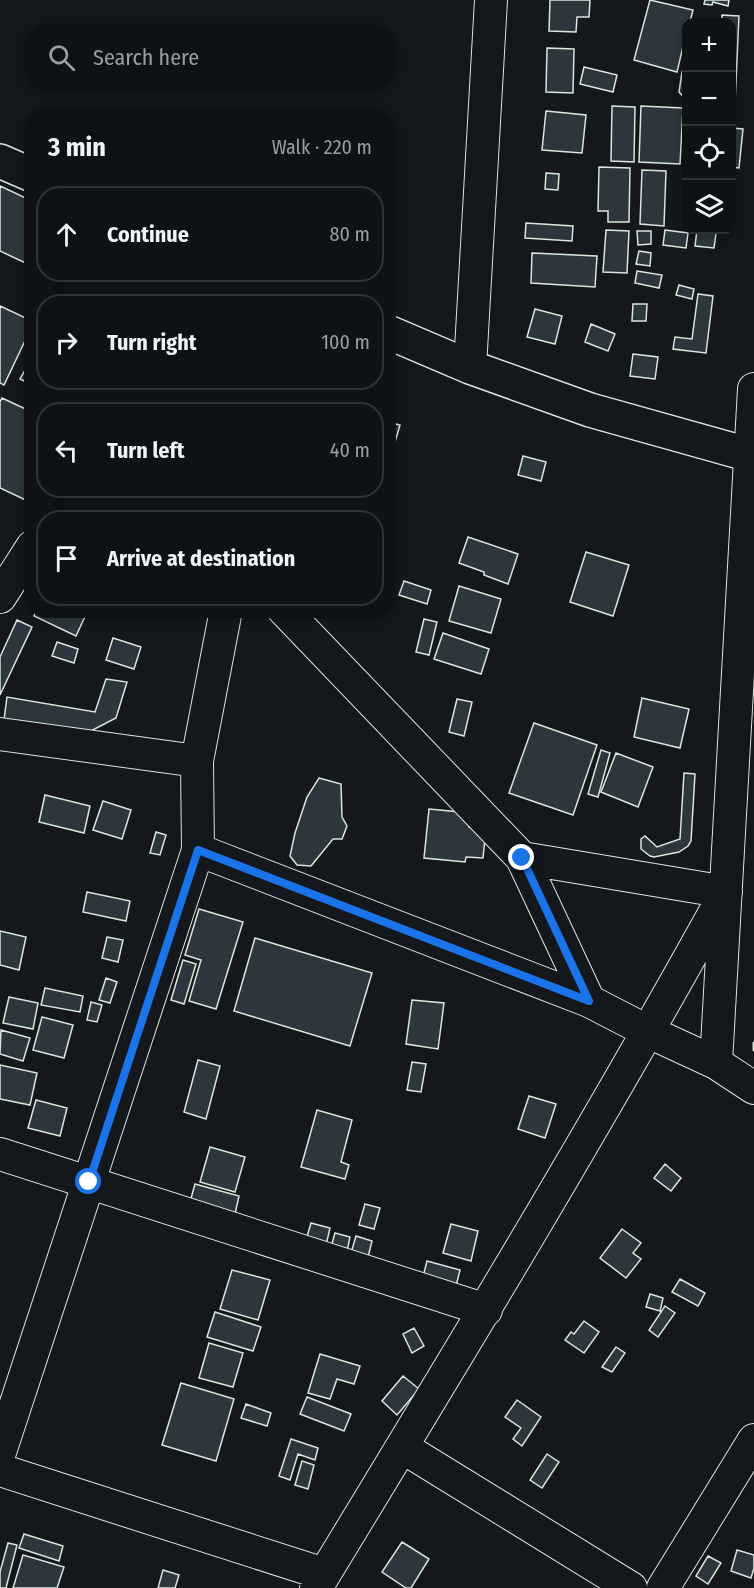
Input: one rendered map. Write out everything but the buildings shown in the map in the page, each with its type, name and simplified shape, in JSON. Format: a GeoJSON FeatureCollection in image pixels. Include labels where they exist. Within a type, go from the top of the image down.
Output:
{"type":"FeatureCollection","features":[{"type":"Feature","properties":{"kind":"main road"},"geometry":{"type":"LineString","coordinates":[[0,161],[24,172]]}},
{"type":"Feature","properties":{"kind":"main road"},"geometry":{"type":"LineString","coordinates":[[396,336],[470,368],[590,410],[752,456]]}},
{"type":"Feature","properties":{"kind":"street"},"geometry":{"type":"LineString","coordinates":[[470,368],[491,0]]}},
{"type":"Feature","properties":{"kind":"street"},"geometry":{"type":"LineString","coordinates":[[716,1063],[754,389]]}},
{"type":"Feature","properties":{"kind":"street"},"geometry":{"type":"LineString","coordinates":[[0,597],[24,560]]}},
{"type":"Feature","properties":{"kind":"street"},"geometry":{"type":"LineString","coordinates":[[0,1452],[198,850],[197,761],[224,618]]}},
{"type":"Feature","properties":{"kind":"street"},"geometry":{"type":"LineString","coordinates":[[292,618],[522,858],[589,1001]]}},
{"type":"Feature","properties":{"kind":"street"},"geometry":{"type":"LineString","coordinates":[[0,734],[197,761]]}},
{"type":"Feature","properties":{"kind":"street"},"geometry":{"type":"LineString","coordinates":[[198,850],[589,1001],[716,1063],[754,1088]]}},
{"type":"Feature","properties":{"kind":"street"},"geometry":{"type":"LineString","coordinates":[[522,858],[726,892]]}},
{"type":"Feature","properties":{"kind":"street"},"geometry":{"type":"LineString","coordinates":[[0,1470],[320,1581],[486,1310],[649,1032],[726,892]]}},
{"type":"Feature","properties":{"kind":"street"},"geometry":{"type":"LineString","coordinates":[[0,1154],[486,1310]]}},
{"type":"Feature","properties":{"kind":"street"},"geometry":{"type":"LineString","coordinates":[[663,1588],[754,1440]]}},
{"type":"Feature","properties":{"kind":"street"},"geometry":{"type":"LineString","coordinates":[[402,1447],[631,1588]]}},
{"type":"Feature","properties":{"kind":"wall"},"geometry":{"type":"LineString","coordinates":[[754,1043],[754,1050]]}},
{"type":"Feature","properties":{"kind":"route"},"geometry":{"type":"LineString","coordinates":[[89,1182],[198,850],[589,1001],[522,858]]}}]}
